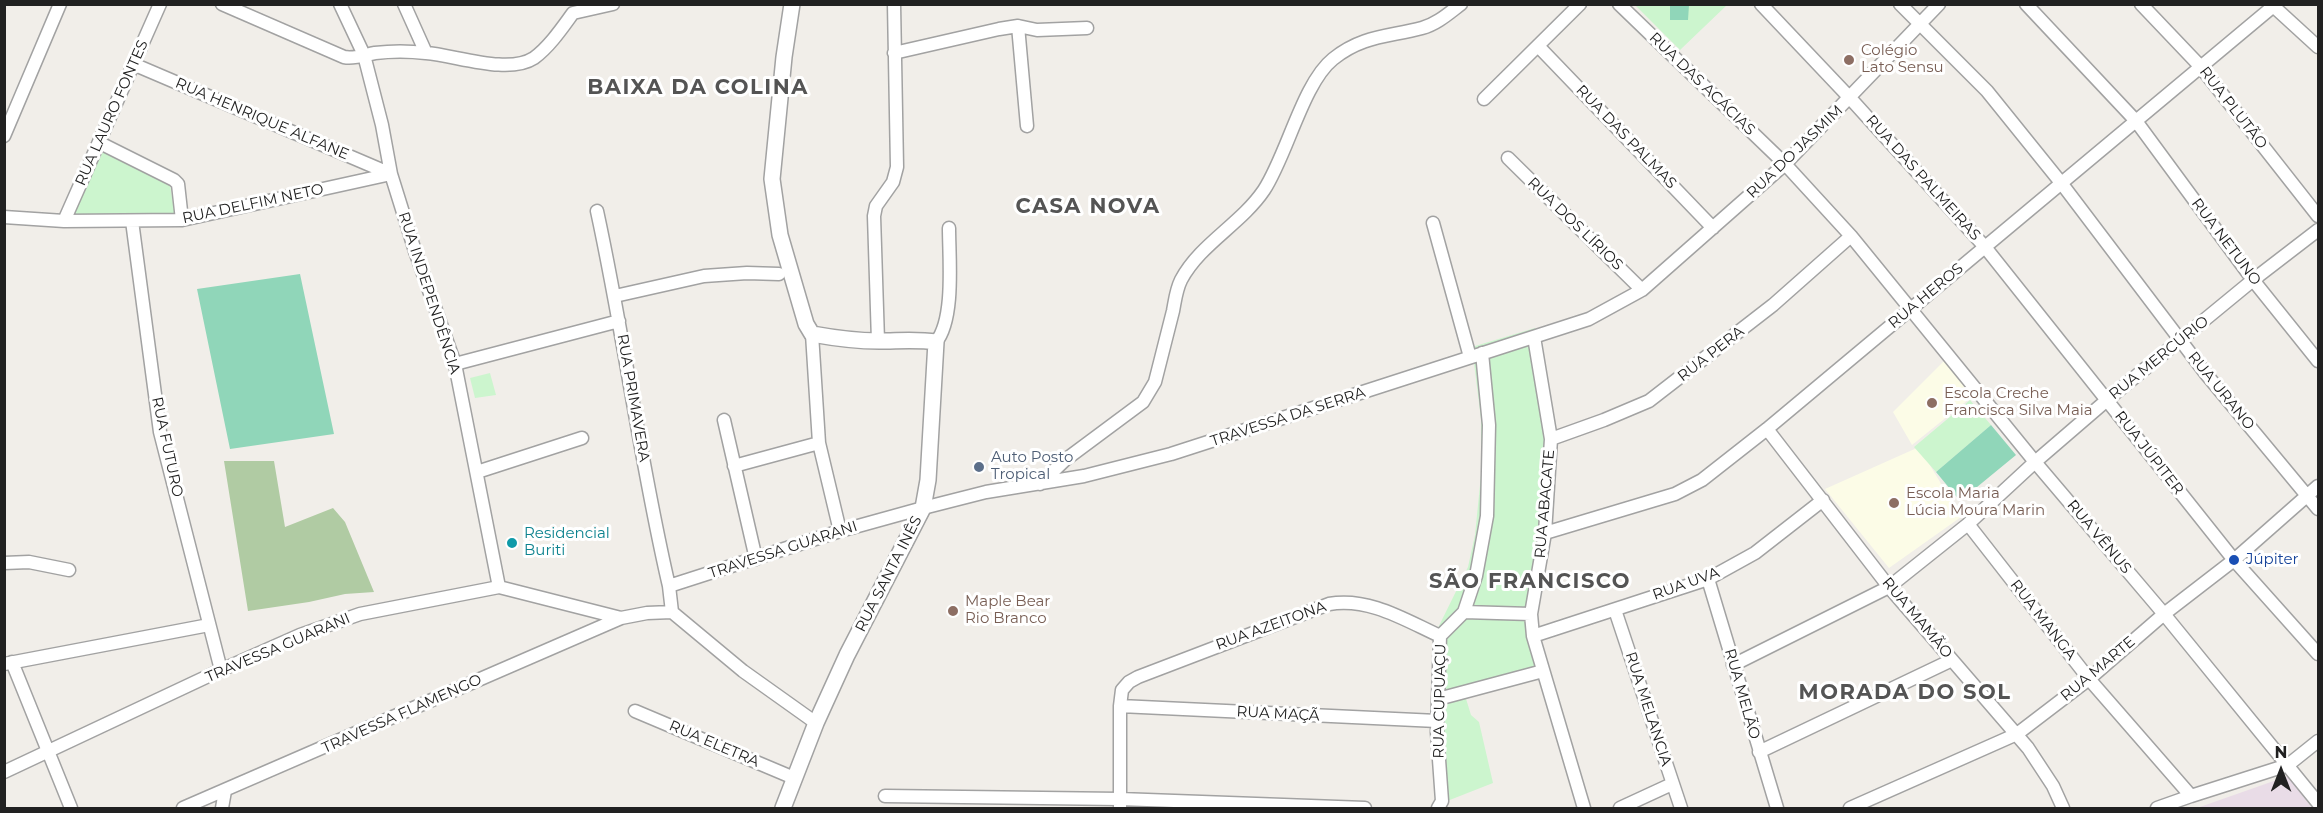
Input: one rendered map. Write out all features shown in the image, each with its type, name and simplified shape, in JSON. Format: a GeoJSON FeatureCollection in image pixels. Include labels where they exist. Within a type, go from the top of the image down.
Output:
{"type":"FeatureCollection","features":[{"type":"Feature","properties":{"kind":"street"},"geometry":{"type":"LineString","coordinates":[[4,136],[60,4]]}},
{"type":"Feature","properties":{"kind":"street","name":"RUA LAURO FONTES"},"geometry":{"type":"LineString","coordinates":[[64,221],[160,4]]}},
{"type":"Feature","properties":{"kind":"street"},"geometry":{"type":"LineString","coordinates":[[222,4],[344,57],[355,58],[383,52],[426,53],[495,64],[524,63],[534,57],[559,33],[570,9],[612,4]]}},
{"type":"Feature","properties":{"kind":"street","name":"RUA INDEPENDÊNCIA"},"geometry":{"type":"LineString","coordinates":[[340,4],[364,55],[382,125],[391,174],[414,251],[454,364],[499,587]]}},
{"type":"Feature","properties":{"kind":"street"},"geometry":{"type":"LineString","coordinates":[[404,4],[426,53]]}},
{"type":"Feature","properties":{"kind":"street"},"geometry":{"type":"LineString","coordinates":[[792,4],[784,57],[772,179],[780,235],[806,324],[812,334],[819,443],[840,531]]}},
{"type":"Feature","properties":{"kind":"street"},"geometry":{"type":"LineString","coordinates":[[878,341],[874,216],[882,194],[893,182],[897,167],[894,4]]}},
{"type":"Feature","properties":{"kind":"street"},"geometry":{"type":"LineString","coordinates":[[1039,484],[1065,460],[1143,402],[1155,382],[1180,281],[1199,256],[1262,194],[1274,174],[1302,108],[1323,69],[1339,54],[1354,46],[1381,35],[1422,28],[1439,20],[1461,4]]}},
{"type":"Feature","properties":{"kind":"street"},"geometry":{"type":"LineString","coordinates":[[1484,99],[1580,4]]}},
{"type":"Feature","properties":{"kind":"street","name":"RUA DAS ACÁCIAS"},"geometry":{"type":"LineString","coordinates":[[1619,4],[1785,164]]}},
{"type":"Feature","properties":{"kind":"street","name":"RUA DAS PALMEIRAS"},"geometry":{"type":"LineString","coordinates":[[1761,4],[1850,98],[1985,248]]}},
{"type":"Feature","properties":{"kind":"street","name":"RUA URANO"},"geometry":{"type":"LineString","coordinates":[[1900,4],[1987,91],[2062,184],[2181,341],[2319,509]]}},
{"type":"Feature","properties":{"kind":"street","name":"RUA DO JASMIM"},"geometry":{"type":"LineString","coordinates":[[1642,290],[1785,164],[1939,4]]}},
{"type":"Feature","properties":{"kind":"street","name":"RUA NETUNO"},"geometry":{"type":"LineString","coordinates":[[2026,4],[2136,121],[2253,280],[2319,361]]}},
{"type":"Feature","properties":{"kind":"street","name":"RUA PLUTÃO"},"geometry":{"type":"LineString","coordinates":[[2141,4],[2200,66],[2319,216]]}},
{"type":"Feature","properties":{"kind":"street"},"geometry":{"type":"LineString","coordinates":[[2273,5],[2319,47]]}},
{"type":"Feature","properties":{"kind":"street","name":"RUA HEROS"},"geometry":{"type":"LineString","coordinates":[[1545,533],[1675,494],[1702,480],[1767,429],[2062,184],[2273,5]]}},
{"type":"Feature","properties":{"kind":"street"},"geometry":{"type":"LineString","coordinates":[[894,53],[1018,26],[1037,30],[1087,28]]}},
{"type":"Feature","properties":{"kind":"street"},"geometry":{"type":"LineString","coordinates":[[1018,26],[1027,126]]}},
{"type":"Feature","properties":{"kind":"street","name":"RUA DAS PALMAS"},"geometry":{"type":"LineString","coordinates":[[1539,47],[1713,228]]}},
{"type":"Feature","properties":{"kind":"street","name":"RUA HENRIQUE ALFANE"},"geometry":{"type":"LineString","coordinates":[[133,64],[391,174]]}},
{"type":"Feature","properties":{"kind":"street"},"geometry":{"type":"LineString","coordinates":[[100,143],[174,180],[178,184],[182,220]]}},
{"type":"Feature","properties":{"kind":"street","name":"RUA DOS LÍRIOS"},"geometry":{"type":"LineString","coordinates":[[1508,158],[1642,290]]}},
{"type":"Feature","properties":{"kind":"street","name":"RUA VÊNUS"},"geometry":{"type":"LineString","coordinates":[[1785,164],[1851,236],[2035,462],[2164,614],[2319,803]]}},
{"type":"Feature","properties":{"kind":"street","name":"RUA DELFIM NETO"},"geometry":{"type":"LineString","coordinates":[[4,217],[64,221],[182,220],[391,174]]}},
{"type":"Feature","properties":{"kind":"street","name":"RUA PRIMAVERA"},"geometry":{"type":"LineString","coordinates":[[597,211],[615,296],[655,526],[669,586]]}},
{"type":"Feature","properties":{"kind":"street","name":"RUA FUTURO"},"geometry":{"type":"LineString","coordinates":[[132,221],[160,432],[221,670]]}},
{"type":"Feature","properties":{"kind":"street","name":"RUA CUPUAÇU"},"geometry":{"type":"LineString","coordinates":[[1433,223],[1476,355],[1489,425],[1487,516],[1476,576],[1464,612],[1440,636],[1437,721],[1442,801],[1438,808]]}},
{"type":"Feature","properties":{"kind":"street"},"geometry":{"type":"LineString","coordinates":[[812,334],[837,339],[878,341],[919,339],[936,342],[943,334],[948,316],[949,228]]}},
{"type":"Feature","properties":{"kind":"street","name":"RUA MERCÚRIO"},"geometry":{"type":"LineString","coordinates":[[1733,665],[1888,587],[1968,524],[2107,400],[2253,280],[2319,230]]}},
{"type":"Feature","properties":{"kind":"street","name":"RUA PERA"},"geometry":{"type":"LineString","coordinates":[[1551,439],[1649,401],[1773,304],[1851,236]]}},
{"type":"Feature","properties":{"kind":"street","name":"RUA JÚPITER"},"geometry":{"type":"LineString","coordinates":[[1985,248],[2235,560],[2319,654]]}},
{"type":"Feature","properties":{"kind":"street"},"geometry":{"type":"LineString","coordinates":[[615,296],[704,276],[747,273],[779,274]]}},
{"type":"Feature","properties":{"kind":"street","name":"TRAVESSA DA SERRA"},"geometry":{"type":"LineString","coordinates":[[923,508],[986,492],[1039,484],[1171,454],[1589,319],[1642,290]]}},
{"type":"Feature","properties":{"kind":"street"},"geometry":{"type":"LineString","coordinates":[[454,364],[619,321]]}},
{"type":"Feature","properties":{"kind":"street","name":"RUA ABACATE"},"geometry":{"type":"LineString","coordinates":[[1534,337],[1551,439],[1545,533],[1531,614],[1533,636],[1584,808]]}},
{"type":"Feature","properties":{"kind":"street","name":"RUA SANTA INÊS"},"geometry":{"type":"LineString","coordinates":[[783,808],[816,723],[847,655],[923,508],[928,472],[936,342]]}},
{"type":"Feature","properties":{"kind":"street"},"geometry":{"type":"LineString","coordinates":[[724,420],[756,559]]}},
{"type":"Feature","properties":{"kind":"street","name":"RUA MAMÃO"},"geometry":{"type":"LineString","coordinates":[[1767,429],[1888,587],[2017,734],[2039,763],[2063,808]]}},
{"type":"Feature","properties":{"kind":"street"},"geometry":{"type":"LineString","coordinates":[[477,472],[582,438]]}},
{"type":"Feature","properties":{"kind":"street"},"geometry":{"type":"LineString","coordinates":[[734,466],[819,443]]}},
{"type":"Feature","properties":{"kind":"street","name":"RUA MARTE"},"geometry":{"type":"LineString","coordinates":[[1850,808],[2017,734],[2089,679],[2164,614],[2235,560],[2319,486]]}},
{"type":"Feature","properties":{"kind":"street","name":"RUA UVA"},"geometry":{"type":"LineString","coordinates":[[1533,636],[1708,579],[1755,553],[1823,500]]}},
{"type":"Feature","properties":{"kind":"street","name":"TRAVESSA GUARANI"},"geometry":{"type":"LineString","coordinates":[[669,586],[840,531],[923,508]]}},
{"type":"Feature","properties":{"kind":"street","name":"RUA MANGA"},"geometry":{"type":"LineString","coordinates":[[1968,524],[2089,679],[2191,796]]}},
{"type":"Feature","properties":{"kind":"street"},"geometry":{"type":"LineString","coordinates":[[4,563],[28,562],[69,570]]}},
{"type":"Feature","properties":{"kind":"street","name":"RUA MELÃO"},"geometry":{"type":"LineString","coordinates":[[1708,579],[1777,808]]}},
{"type":"Feature","properties":{"kind":"street"},"geometry":{"type":"LineString","coordinates":[[669,586],[672,612],[743,671],[816,723]]}},
{"type":"Feature","properties":{"kind":"street","name":"TRAVESSA GUARANI"},"geometry":{"type":"LineString","coordinates":[[4,771],[300,635],[360,614],[499,587],[621,618],[647,613],[672,612]]}},
{"type":"Feature","properties":{"kind":"street","name":"RUA AZEITONA"},"geometry":{"type":"LineString","coordinates":[[1120,706],[1122,690],[1138,677],[1329,604],[1344,601],[1363,603],[1440,636]]}},
{"type":"Feature","properties":{"kind":"street","name":"RUA MELANCIA"},"geometry":{"type":"LineString","coordinates":[[1615,610],[1681,808]]}},
{"type":"Feature","properties":{"kind":"street"},"geometry":{"type":"LineString","coordinates":[[1464,612],[1531,614]]}},
{"type":"Feature","properties":{"kind":"street","name":"TRAVESSA FLAMENGO"},"geometry":{"type":"LineString","coordinates":[[183,808],[621,618]]}},
{"type":"Feature","properties":{"kind":"street"},"geometry":{"type":"LineString","coordinates":[[71,808],[8,663],[209,625]]}},
{"type":"Feature","properties":{"kind":"street"},"geometry":{"type":"LineString","coordinates":[[1759,752],[1952,660]]}},
{"type":"Feature","properties":{"kind":"street"},"geometry":{"type":"LineString","coordinates":[[1438,699],[1544,671]]}},
{"type":"Feature","properties":{"kind":"street"},"geometry":{"type":"LineString","coordinates":[[1120,706],[1120,804]]}},
{"type":"Feature","properties":{"kind":"street","name":"RUA MAÇÃ"},"geometry":{"type":"LineString","coordinates":[[1120,706],[1437,721]]}},
{"type":"Feature","properties":{"kind":"street","name":"RUA ELETRA"},"geometry":{"type":"LineString","coordinates":[[635,711],[794,778]]}},
{"type":"Feature","properties":{"kind":"street"},"geometry":{"type":"LineString","coordinates":[[2157,808],[2288,765],[2319,741]]}},
{"type":"Feature","properties":{"kind":"street"},"geometry":{"type":"LineString","coordinates":[[1620,808],[1672,784]]}},
{"type":"Feature","properties":{"kind":"street"},"geometry":{"type":"LineString","coordinates":[[222,808],[225,791]]}},
{"type":"Feature","properties":{"kind":"street"},"geometry":{"type":"LineString","coordinates":[[885,796],[1120,804],[1365,808]]}},
{"type":"Feature","properties":{"kind":"shaded area","name":"Escola Creche Francisca Silva Maia"},"geometry":{"type":"Polygon","coordinates":[[[1944,361],[1974,395],[1912,445],[1893,412],[1944,361]]]}},
{"type":"Feature","properties":{"kind":"shaded area","name":"Escola Maria Lúcia Moura Marin"},"geometry":{"type":"Polygon","coordinates":[[[1919,447],[1961,517],[1889,568],[1825,489],[1919,447]]]}},
{"type":"Feature","properties":{"kind":"shaded area"},"geometry":{"type":"Polygon","coordinates":[[[2288,776],[2312,808],[2197,808],[2288,776]]]}},
{"type":"Feature","properties":{"kind":"green space"},"geometry":{"type":"Polygon","coordinates":[[[1635,5],[1727,5],[1680,50],[1635,5]]]}},
{"type":"Feature","properties":{"kind":"green space"},"geometry":{"type":"Polygon","coordinates":[[[1670,5],[1689,5],[1688,20],[1670,20],[1670,5]]]}},
{"type":"Feature","properties":{"kind":"green space"},"geometry":{"type":"Polygon","coordinates":[[[103,151],[160,177],[170,185],[175,216],[72,217],[103,151]]]}},
{"type":"Feature","properties":{"kind":"green space"},"geometry":{"type":"Polygon","coordinates":[[[300,274],[334,434],[230,449],[197,289],[300,274]]]}},
{"type":"Feature","properties":{"kind":"green space"},"geometry":{"type":"Polygon","coordinates":[[[1535,328],[1547,429],[1540,536],[1524,613],[1539,668],[1463,689],[1471,715],[1479,722],[1493,783],[1437,805],[1435,634],[1468,567],[1475,535],[1481,475],[1481,419],[1472,347],[1535,328]]]}},
{"type":"Feature","properties":{"kind":"green space"},"geometry":{"type":"Polygon","coordinates":[[[490,373],[496,395],[475,398],[470,378],[490,373]]]}},
{"type":"Feature","properties":{"kind":"green space"},"geometry":{"type":"Polygon","coordinates":[[[1970,400],[1991,425],[1936,472],[1914,447],[1970,400]]]}},
{"type":"Feature","properties":{"kind":"green space"},"geometry":{"type":"Polygon","coordinates":[[[1991,425],[2016,455],[1960,501],[1936,472],[1991,425]]]}},
{"type":"Feature","properties":{"kind":"green space"},"geometry":{"type":"Polygon","coordinates":[[[224,461],[274,461],[285,527],[333,508],[345,522],[374,592],[345,594],[248,611],[224,461]]]}},
{"type":"Feature","properties":{"kind":"place","name":"Colégio Lato Sensu"},"geometry":{"type":"Point","coordinates":[1849,60]}},
{"type":"Feature","properties":{"kind":"place","name":"Escola Creche Francisca Silva Maia"},"geometry":{"type":"Point","coordinates":[1932,403]}},
{"type":"Feature","properties":{"kind":"place","name":"Auto Posto Tropical"},"geometry":{"type":"Point","coordinates":[979,467]}},
{"type":"Feature","properties":{"kind":"place","name":"Escola Maria Lúcia Moura Marin"},"geometry":{"type":"Point","coordinates":[1894,503]}},
{"type":"Feature","properties":{"kind":"place","name":"Residencial Buriti"},"geometry":{"type":"Point","coordinates":[512,543]}},
{"type":"Feature","properties":{"kind":"place","name":"Júpiter"},"geometry":{"type":"Point","coordinates":[2234,560]}},
{"type":"Feature","properties":{"kind":"place","name":"Maple Bear Rio Branco"},"geometry":{"type":"Point","coordinates":[953,611]}},
{"type":"Feature","properties":{"kind":"district","name":"BAIXA DA COLINA"},"geometry":{"type":"Point","coordinates":[698,88]}},
{"type":"Feature","properties":{"kind":"district","name":"CASA NOVA"},"geometry":{"type":"Point","coordinates":[1088,207]}},
{"type":"Feature","properties":{"kind":"district","name":"SÃO FRANCISCO"},"geometry":{"type":"Point","coordinates":[1530,582]}},
{"type":"Feature","properties":{"kind":"district","name":"MORADA DO SOL"},"geometry":{"type":"Point","coordinates":[1905,693]}}]}
